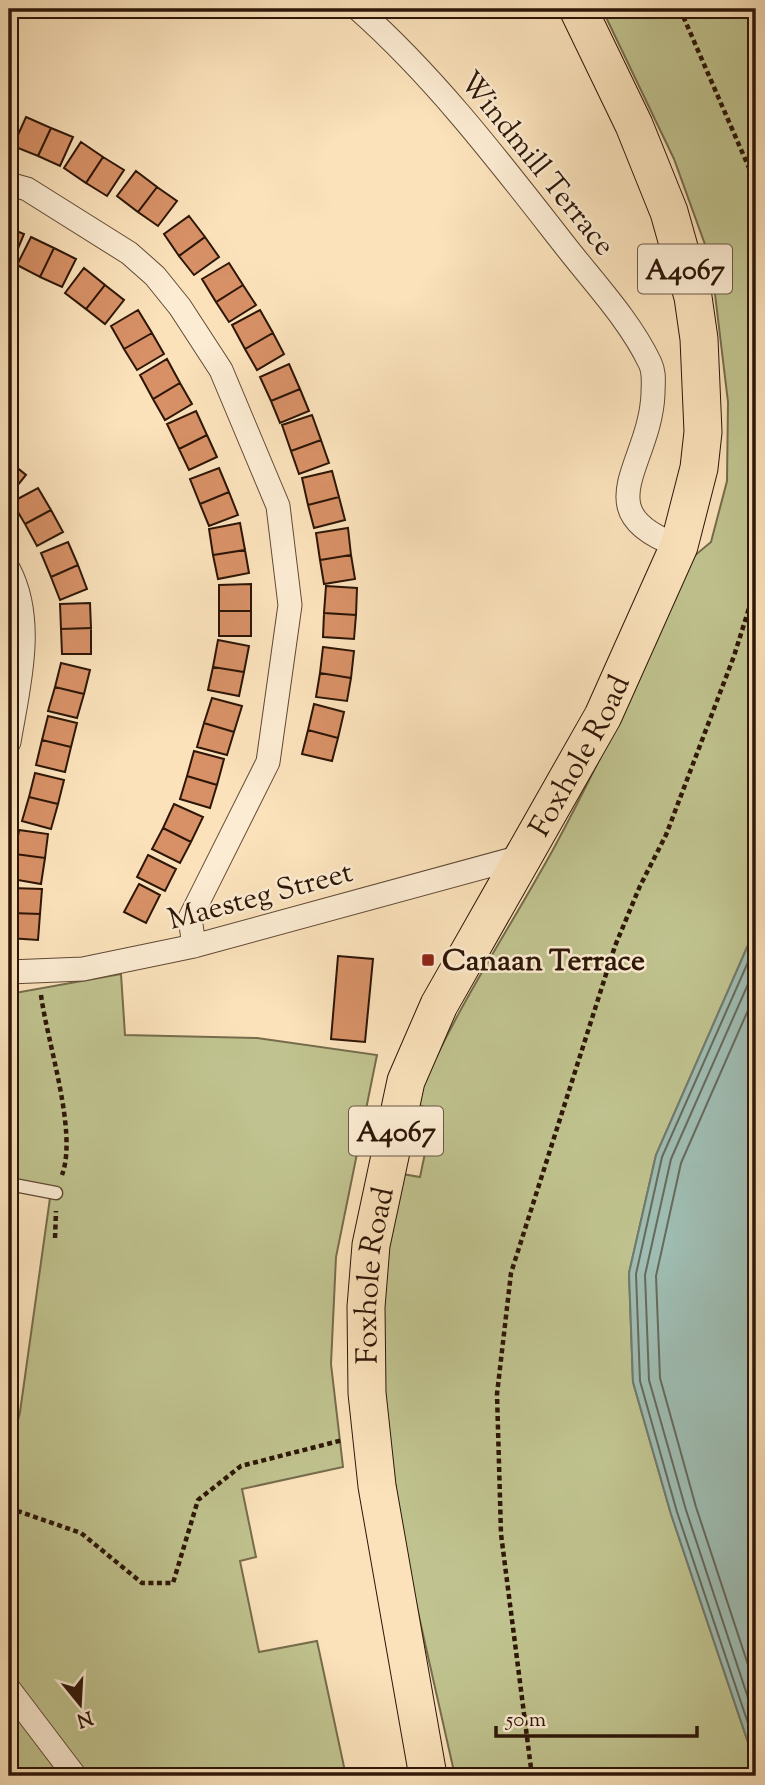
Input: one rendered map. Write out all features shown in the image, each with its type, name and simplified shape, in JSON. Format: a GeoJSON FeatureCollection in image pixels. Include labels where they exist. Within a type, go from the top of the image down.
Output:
{"type":"FeatureCollection","features":[{"type":"Feature","properties":{"kind":"main road","name":"A4067"},"geometry":{"type":"LineString","coordinates":[[578,9],[644,150],[669,212],[692,297],[704,386],[703,432],[699,468],[679,546]]}},
{"type":"Feature","properties":{"kind":"main road","name":"Foxhole Road"},"geometry":{"type":"LineString","coordinates":[[428,1776],[377,1486],[371,1432],[367,1393],[366,1307],[372,1245],[406,1081],[439,1005],[603,716],[679,546]]}},
{"type":"Feature","properties":{"kind":"street","name":"Windmill Terrace"},"geometry":{"type":"LineString","coordinates":[[358,9],[402,48],[497,160],[636,336],[654,371],[652,416],[625,497],[631,516],[652,536],[679,546]]}},
{"type":"Feature","properties":{"kind":"street"},"geometry":{"type":"LineString","coordinates":[[9,184],[27,189],[107,239],[129,253],[155,276],[180,307],[221,370],[278,506],[290,605],[268,762],[190,918],[194,946]]}},
{"type":"Feature","properties":{"kind":"street"},"geometry":{"type":"LineString","coordinates":[[9,570],[15,583],[25,652],[9,742]]}},
{"type":"Feature","properties":{"kind":"street","name":"Maesteg Street"},"geometry":{"type":"LineString","coordinates":[[9,972],[83,969],[194,946],[524,856]]}},
{"type":"Feature","properties":{"kind":"street"},"geometry":{"type":"LineString","coordinates":[[9,1689],[75,1776]]}},
{"type":"Feature","properties":{"kind":"lane"},"geometry":{"type":"LineString","coordinates":[[9,1184],[56,1193]]}},
{"type":"Feature","properties":{"kind":"path"},"geometry":{"type":"LineString","coordinates":[[680,9],[756,184]]}},
{"type":"Feature","properties":{"kind":"path"},"geometry":{"type":"LineString","coordinates":[[532,1776],[501,1534],[497,1394],[511,1273],[615,946],[640,886],[666,835],[734,656],[756,586]]}},
{"type":"Feature","properties":{"kind":"path"},"geometry":{"type":"LineString","coordinates":[[38,971],[55,1062],[68,1159],[56,1193],[55,1238]]}},
{"type":"Feature","properties":{"kind":"path"},"geometry":{"type":"LineString","coordinates":[[9,1508],[81,1533],[142,1583],[173,1583],[198,1500],[241,1466],[371,1432]]}},
{"type":"Feature","properties":{"kind":"green space"},"geometry":{"type":"Polygon","coordinates":[[[602,9],[756,9],[756,927],[656,1155],[629,1273],[633,1382],[671,1514],[756,1766],[756,1776],[455,1776],[406,1559],[382,1394],[381,1273],[402,1174],[420,1177],[434,1110],[415,1104],[446,1037],[555,846],[592,775],[693,557],[711,542],[727,481],[728,402],[711,261],[674,159],[602,9]]]}},
{"type":"Feature","properties":{"kind":"green space"},"geometry":{"type":"Polygon","coordinates":[[[121,974],[125,1035],[257,1038],[377,1055],[336,1257],[331,1364],[343,1467],[242,1489],[256,1557],[240,1561],[259,1652],[317,1641],[346,1776],[9,1776],[9,1455],[20,1412],[50,1198],[9,1180],[9,994],[121,974]]]}},
{"type":"Feature","properties":{"kind":"water"},"geometry":{"type":"Polygon","coordinates":[[[756,927],[756,1766],[671,1514],[633,1382],[629,1273],[656,1155],[756,927]]]}},
{"type":"Feature","properties":{"kind":"building"},"geometry":{"type":"Polygon","coordinates":[[[26,117],[51,128],[38,156],[13,146],[26,117]]]}},
{"type":"Feature","properties":{"kind":"building"},"geometry":{"type":"Polygon","coordinates":[[[51,128],[73,137],[60,166],[38,156],[51,128]]]}},
{"type":"Feature","properties":{"kind":"building"},"geometry":{"type":"Polygon","coordinates":[[[81,142],[103,157],[86,183],[64,168],[81,142]]]}},
{"type":"Feature","properties":{"kind":"building"},"geometry":{"type":"Polygon","coordinates":[[[103,157],[124,170],[107,196],[86,183],[103,157]]]}},
{"type":"Feature","properties":{"kind":"building"},"geometry":{"type":"Polygon","coordinates":[[[136,171],[157,187],[138,212],[117,196],[136,171]]]}},
{"type":"Feature","properties":{"kind":"building"},"geometry":{"type":"Polygon","coordinates":[[[157,187],[177,201],[158,226],[138,212],[157,187]]]}},
{"type":"Feature","properties":{"kind":"building"},"geometry":{"type":"Polygon","coordinates":[[[189,216],[205,237],[179,256],[164,234],[189,216]]]}},
{"type":"Feature","properties":{"kind":"building"},"geometry":{"type":"Polygon","coordinates":[[[9,228],[24,234],[12,263],[9,261],[9,228]]]}},
{"type":"Feature","properties":{"kind":"building"},"geometry":{"type":"Polygon","coordinates":[[[31,237],[54,248],[40,277],[17,265],[31,237]]]}},
{"type":"Feature","properties":{"kind":"building"},"geometry":{"type":"Polygon","coordinates":[[[205,237],[219,257],[194,275],[179,256],[205,237]]]}},
{"type":"Feature","properties":{"kind":"building"},"geometry":{"type":"Polygon","coordinates":[[[54,248],[76,259],[62,287],[40,277],[54,248]]]}},
{"type":"Feature","properties":{"kind":"building"},"geometry":{"type":"Polygon","coordinates":[[[229,263],[243,285],[216,302],[202,279],[229,263]]]}},
{"type":"Feature","properties":{"kind":"building"},"geometry":{"type":"Polygon","coordinates":[[[84,268],[105,285],[86,309],[65,293],[84,268]]]}},
{"type":"Feature","properties":{"kind":"building"},"geometry":{"type":"Polygon","coordinates":[[[105,285],[124,300],[105,324],[86,309],[105,285]]]}},
{"type":"Feature","properties":{"kind":"building"},"geometry":{"type":"Polygon","coordinates":[[[243,285],[256,305],[229,322],[216,302],[243,285]]]}},
{"type":"Feature","properties":{"kind":"building"},"geometry":{"type":"Polygon","coordinates":[[[138,310],[152,333],[124,349],[111,326],[138,310]]]}},
{"type":"Feature","properties":{"kind":"building"},"geometry":{"type":"Polygon","coordinates":[[[260,310],[273,333],[245,349],[232,325],[260,310]]]}},
{"type":"Feature","properties":{"kind":"building"},"geometry":{"type":"Polygon","coordinates":[[[152,333],[164,354],[137,370],[124,349],[152,333]]]}},
{"type":"Feature","properties":{"kind":"building"},"geometry":{"type":"Polygon","coordinates":[[[273,333],[284,354],[257,370],[245,349],[273,333]]]}},
{"type":"Feature","properties":{"kind":"building"},"geometry":{"type":"Polygon","coordinates":[[[167,359],[180,383],[153,399],[140,375],[167,359]]]}},
{"type":"Feature","properties":{"kind":"building"},"geometry":{"type":"Polygon","coordinates":[[[289,364],[300,389],[271,401],[260,377],[289,364]]]}},
{"type":"Feature","properties":{"kind":"building"},"geometry":{"type":"Polygon","coordinates":[[[180,383],[192,404],[165,420],[153,399],[180,383]]]}},
{"type":"Feature","properties":{"kind":"building"},"geometry":{"type":"Polygon","coordinates":[[[300,389],[309,411],[280,423],[271,401],[300,389]]]}},
{"type":"Feature","properties":{"kind":"building"},"geometry":{"type":"Polygon","coordinates":[[[196,411],[207,435],[179,449],[167,424],[196,411]]]}},
{"type":"Feature","properties":{"kind":"building"},"geometry":{"type":"Polygon","coordinates":[[[312,415],[321,440],[291,451],[282,425],[312,415]]]}},
{"type":"Feature","properties":{"kind":"building"},"geometry":{"type":"Polygon","coordinates":[[[207,435],[217,457],[189,470],[179,449],[207,435]]]}},
{"type":"Feature","properties":{"kind":"building"},"geometry":{"type":"Polygon","coordinates":[[[321,440],[329,463],[299,474],[291,451],[321,440]]]}},
{"type":"Feature","properties":{"kind":"building"},"geometry":{"type":"Polygon","coordinates":[[[9,461],[26,475],[9,496],[9,461]]]}},
{"type":"Feature","properties":{"kind":"building"},"geometry":{"type":"Polygon","coordinates":[[[219,468],[229,492],[200,504],[190,479],[219,468]]]}},
{"type":"Feature","properties":{"kind":"building"},"geometry":{"type":"Polygon","coordinates":[[[332,471],[339,497],[308,505],[302,478],[332,471]]]}},
{"type":"Feature","properties":{"kind":"building"},"geometry":{"type":"Polygon","coordinates":[[[38,488],[51,510],[25,524],[12,502],[38,488]]]}},
{"type":"Feature","properties":{"kind":"building"},"geometry":{"type":"Polygon","coordinates":[[[229,492],[238,515],[209,526],[200,504],[229,492]]]}},
{"type":"Feature","properties":{"kind":"building"},"geometry":{"type":"Polygon","coordinates":[[[339,497],[345,520],[314,528],[308,505],[339,497]]]}},
{"type":"Feature","properties":{"kind":"building"},"geometry":{"type":"Polygon","coordinates":[[[51,510],[63,532],[37,546],[25,524],[51,510]]]}},
{"type":"Feature","properties":{"kind":"building"},"geometry":{"type":"Polygon","coordinates":[[[240,523],[245,550],[213,555],[209,529],[240,523]]]}},
{"type":"Feature","properties":{"kind":"building"},"geometry":{"type":"Polygon","coordinates":[[[348,528],[351,555],[320,560],[316,533],[348,528]]]}},
{"type":"Feature","properties":{"kind":"building"},"geometry":{"type":"Polygon","coordinates":[[[68,542],[78,565],[51,577],[41,553],[68,542]]]}},
{"type":"Feature","properties":{"kind":"building"},"geometry":{"type":"Polygon","coordinates":[[[245,550],[249,573],[218,579],[213,555],[245,550]]]}},
{"type":"Feature","properties":{"kind":"building"},"geometry":{"type":"Polygon","coordinates":[[[351,555],[355,579],[324,584],[320,560],[351,555]]]}},
{"type":"Feature","properties":{"kind":"building"},"geometry":{"type":"Polygon","coordinates":[[[78,565],[87,589],[60,600],[51,577],[78,565]]]}},
{"type":"Feature","properties":{"kind":"building"},"geometry":{"type":"Polygon","coordinates":[[[251,584],[251,611],[219,611],[219,585],[251,584]]]}},
{"type":"Feature","properties":{"kind":"building"},"geometry":{"type":"Polygon","coordinates":[[[326,586],[357,588],[356,615],[324,613],[326,586]]]}},
{"type":"Feature","properties":{"kind":"building"},"geometry":{"type":"Polygon","coordinates":[[[90,603],[91,628],[61,629],[60,604],[90,603]]]}},
{"type":"Feature","properties":{"kind":"building"},"geometry":{"type":"Polygon","coordinates":[[[219,611],[251,611],[251,636],[219,636],[219,611]]]}},
{"type":"Feature","properties":{"kind":"building"},"geometry":{"type":"Polygon","coordinates":[[[324,613],[356,615],[354,639],[323,637],[324,613]]]}},
{"type":"Feature","properties":{"kind":"building"},"geometry":{"type":"Polygon","coordinates":[[[91,628],[91,654],[62,654],[61,629],[91,628]]]}},
{"type":"Feature","properties":{"kind":"building"},"geometry":{"type":"Polygon","coordinates":[[[218,640],[249,646],[244,672],[213,667],[218,640]]]}},
{"type":"Feature","properties":{"kind":"building"},"geometry":{"type":"Polygon","coordinates":[[[323,647],[354,651],[351,678],[320,673],[323,647]]]}},
{"type":"Feature","properties":{"kind":"building"},"geometry":{"type":"Polygon","coordinates":[[[61,663],[90,670],[84,694],[55,687],[61,663]]]}},
{"type":"Feature","properties":{"kind":"building"},"geometry":{"type":"Polygon","coordinates":[[[213,667],[244,672],[239,696],[208,690],[213,667]]]}},
{"type":"Feature","properties":{"kind":"building"},"geometry":{"type":"Polygon","coordinates":[[[320,673],[351,678],[347,701],[316,697],[320,673]]]}},
{"type":"Feature","properties":{"kind":"building"},"geometry":{"type":"Polygon","coordinates":[[[55,687],[84,694],[77,718],[48,711],[55,687]]]}},
{"type":"Feature","properties":{"kind":"building"},"geometry":{"type":"Polygon","coordinates":[[[212,698],[242,706],[234,732],[204,723],[212,698]]]}},
{"type":"Feature","properties":{"kind":"building"},"geometry":{"type":"Polygon","coordinates":[[[314,704],[344,712],[338,738],[308,730],[314,704]]]}},
{"type":"Feature","properties":{"kind":"building"},"geometry":{"type":"Polygon","coordinates":[[[48,716],[77,723],[71,747],[42,740],[48,716]]]}},
{"type":"Feature","properties":{"kind":"building"},"geometry":{"type":"Polygon","coordinates":[[[204,723],[234,732],[227,755],[197,747],[204,723]]]}},
{"type":"Feature","properties":{"kind":"building"},"geometry":{"type":"Polygon","coordinates":[[[308,730],[338,738],[332,761],[302,754],[308,730]]]}},
{"type":"Feature","properties":{"kind":"building"},"geometry":{"type":"Polygon","coordinates":[[[42,740],[71,747],[65,772],[36,765],[42,740]]]}},
{"type":"Feature","properties":{"kind":"building"},"geometry":{"type":"Polygon","coordinates":[[[194,751],[224,759],[217,785],[187,776],[194,751]]]}},
{"type":"Feature","properties":{"kind":"building"},"geometry":{"type":"Polygon","coordinates":[[[35,773],[64,780],[58,804],[29,797],[35,773]]]}},
{"type":"Feature","properties":{"kind":"building"},"geometry":{"type":"Polygon","coordinates":[[[187,776],[217,785],[210,808],[180,799],[187,776]]]}},
{"type":"Feature","properties":{"kind":"building"},"geometry":{"type":"Polygon","coordinates":[[[29,797],[58,804],[51,829],[22,821],[29,797]]]}},
{"type":"Feature","properties":{"kind":"building"},"geometry":{"type":"Polygon","coordinates":[[[174,804],[203,817],[191,842],[163,828],[174,804]]]}},
{"type":"Feature","properties":{"kind":"building"},"geometry":{"type":"Polygon","coordinates":[[[163,828],[191,842],[180,863],[152,849],[163,828]]]}},
{"type":"Feature","properties":{"kind":"building"},"geometry":{"type":"Polygon","coordinates":[[[19,830],[48,834],[45,858],[15,854],[19,830]]]}},
{"type":"Feature","properties":{"kind":"building"},"geometry":{"type":"Polygon","coordinates":[[[15,854],[45,858],[41,884],[12,879],[15,854]]]}},
{"type":"Feature","properties":{"kind":"building"},"geometry":{"type":"Polygon","coordinates":[[[148,855],[176,869],[165,891],[137,877],[148,855]]]}},
{"type":"Feature","properties":{"kind":"building"},"geometry":{"type":"Polygon","coordinates":[[[139,884],[160,895],[146,923],[124,912],[139,884]]]}},
{"type":"Feature","properties":{"kind":"building"},"geometry":{"type":"Polygon","coordinates":[[[12,888],[42,889],[40,914],[11,913],[12,888]]]}},
{"type":"Feature","properties":{"kind":"building"},"geometry":{"type":"Polygon","coordinates":[[[11,913],[40,914],[38,940],[9,938],[11,913]]]}},
{"type":"Feature","properties":{"kind":"building"},"geometry":{"type":"Polygon","coordinates":[[[338,956],[373,959],[365,1042],[331,1039],[338,956]]]}},
{"type":"Feature","properties":{"kind":"place","name":"Canaan Terrace"},"geometry":{"type":"Point","coordinates":[428,960]}}]}
